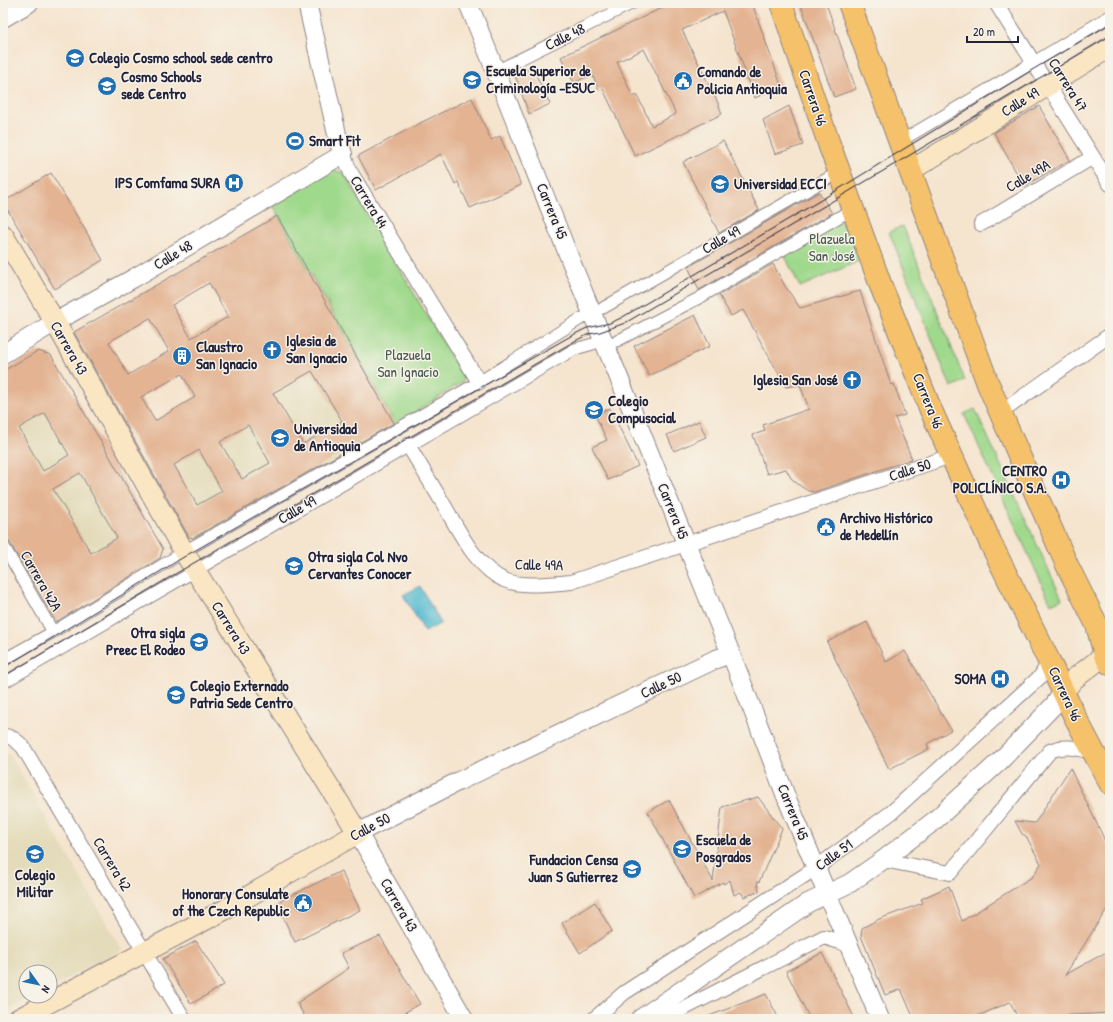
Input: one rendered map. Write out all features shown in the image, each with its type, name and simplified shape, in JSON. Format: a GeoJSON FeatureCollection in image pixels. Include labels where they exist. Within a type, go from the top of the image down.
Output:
{"type":"FeatureCollection","features":[{"type":"Feature","properties":{"kind":"main road","name":"Carrera 46"},"geometry":{"type":"LineString","coordinates":[[781,3],[839,172],[884,293],[951,456],[994,552],[1093,752],[1110,783]]}},
{"type":"Feature","properties":{"kind":"main road"},"geometry":{"type":"LineString","coordinates":[[849,3],[1000,413],[1067,565],[1097,625],[1108,657]]}},
{"type":"Feature","properties":{"kind":"main road","name":"Calle 49"},"geometry":{"type":"LineString","coordinates":[[910,171],[1047,84],[1110,47]]}},
{"type":"Feature","properties":{"kind":"main road","name":"Carrera 43"},"geometry":{"type":"LineString","coordinates":[[3,235],[55,322],[184,552],[358,833]]}},
{"type":"Feature","properties":{"kind":"main road","name":"Calle 51"},"geometry":{"type":"LineString","coordinates":[[1063,692],[1074,679],[1108,657]]}},
{"type":"Feature","properties":{"kind":"main road","name":"Calle 50"},"geometry":{"type":"LineString","coordinates":[[18,1019],[228,908],[358,833]]}},
{"type":"Feature","properties":{"kind":"street"},"geometry":{"type":"LineString","coordinates":[[3,18],[29,3]]}},
{"type":"Feature","properties":{"kind":"street","name":"Carrera 44"},"geometry":{"type":"LineString","coordinates":[[307,3],[339,143],[351,173],[479,382]]}},
{"type":"Feature","properties":{"kind":"street","name":"Carrera 45"},"geometry":{"type":"LineString","coordinates":[[468,3],[595,321],[731,654],[787,799],[880,1019]]}},
{"type":"Feature","properties":{"kind":"street","name":"Calle 48"},"geometry":{"type":"LineString","coordinates":[[496,71],[634,3]]}},
{"type":"Feature","properties":{"kind":"street","name":"Carrera 47"},"geometry":{"type":"LineString","coordinates":[[996,3],[1110,184]]}},
{"type":"Feature","properties":{"kind":"street","name":"Calle 49"},"geometry":{"type":"LineString","coordinates":[[899,142],[1110,16]]}},
{"type":"Feature","properties":{"kind":"street","name":"Calle 48"},"geometry":{"type":"LineString","coordinates":[[3,354],[55,322],[134,278],[343,154]]}},
{"type":"Feature","properties":{"kind":"street","name":"Calle 49A"},"geometry":{"type":"LineString","coordinates":[[981,224],[1093,157]]}},
{"type":"Feature","properties":{"kind":"street","name":"Calle 49"},"geometry":{"type":"LineString","coordinates":[[603,308],[839,172]]}},
{"type":"Feature","properties":{"kind":"street"},"geometry":{"type":"LineString","coordinates":[[617,341],[699,298],[853,209]]}},
{"type":"Feature","properties":{"kind":"street","name":"Calle 49"},"geometry":{"type":"LineString","coordinates":[[3,660],[53,632],[184,552],[479,382],[582,318]]}},
{"type":"Feature","properties":{"kind":"street"},"geometry":{"type":"LineString","coordinates":[[1000,413],[1110,335]]}},
{"type":"Feature","properties":{"kind":"street","name":"Calle 49"},"geometry":{"type":"LineString","coordinates":[[3,683],[408,445],[575,349],[593,344]]}},
{"type":"Feature","properties":{"kind":"street","name":"Calle 49A"},"geometry":{"type":"LineString","coordinates":[[408,445],[471,552],[489,570],[505,581],[523,584],[546,585],[571,582],[686,544]]}},
{"type":"Feature","properties":{"kind":"street","name":"Calle 50"},"geometry":{"type":"LineString","coordinates":[[686,544],[951,456]]}},
{"type":"Feature","properties":{"kind":"street","name":"Carrera 42A"},"geometry":{"type":"LineString","coordinates":[[3,545],[53,632]]}},
{"type":"Feature","properties":{"kind":"street","name":"Calle 50"},"geometry":{"type":"LineString","coordinates":[[358,833],[459,780],[716,658],[731,654]]}},
{"type":"Feature","properties":{"kind":"street","name":"Calle 51"},"geometry":{"type":"LineString","coordinates":[[594,1019],[624,993],[816,868],[892,812],[1041,676],[1049,661]]}},
{"type":"Feature","properties":{"kind":"street","name":"Calle 51"},"geometry":{"type":"LineString","coordinates":[[640,1019],[808,903],[850,883],[934,821],[1001,760],[1054,705],[1063,692]]}},
{"type":"Feature","properties":{"kind":"street","name":"Carrera 42"},"geometry":{"type":"LineString","coordinates":[[3,736],[8,736],[17,740],[23,748],[184,1019]]}},
{"type":"Feature","properties":{"kind":"street"},"geometry":{"type":"LineString","coordinates":[[882,860],[950,873],[1050,751],[1055,748],[1064,747],[1093,752]]}},
{"type":"Feature","properties":{"kind":"street","name":"Carrera 43"},"geometry":{"type":"LineString","coordinates":[[358,833],[464,1019]]}},
{"type":"Feature","properties":{"kind":"street"},"geometry":{"type":"LineString","coordinates":[[663,1019],[824,937],[850,945]]}},
{"type":"Feature","properties":{"kind":"shaded area","name":"Universidad de Antioquia"},"geometry":{"type":"Polygon","coordinates":[[[347,338],[396,425],[198,541],[188,537],[172,507],[191,496],[165,450],[224,410],[347,338]]]}},
{"type":"Feature","properties":{"kind":"shaded area"},"geometry":{"type":"Polygon","coordinates":[[[38,351],[163,549],[160,561],[111,589],[3,402],[3,371],[38,351]]]}},
{"type":"Feature","properties":{"kind":"shaded area","name":"Colegio Militar"},"geometry":{"type":"Polygon","coordinates":[[[9,753],[122,950],[58,984],[58,964],[18,964],[18,1004],[20,1004],[3,1013],[3,757],[9,753]]]}},
{"type":"Feature","properties":{"kind":"green space","name":"Plazuela San Ignacio"},"geometry":{"type":"Polygon","coordinates":[[[333,170],[344,173],[464,379],[462,382],[396,425],[272,205],[333,170]]]}},
{"type":"Feature","properties":{"kind":"green space","name":"Plazuela San José"},"geometry":{"type":"Polygon","coordinates":[[[844,214],[861,260],[800,287],[782,250],[844,214]]]}},
{"type":"Feature","properties":{"kind":"green space"},"geometry":{"type":"Polygon","coordinates":[[[903,226],[965,381],[951,387],[889,232],[903,226]]]}},
{"type":"Feature","properties":{"kind":"green space"},"geometry":{"type":"Polygon","coordinates":[[[975,409],[1062,599],[1051,604],[964,414],[975,409]]]}},
{"type":"Feature","properties":{"kind":"water"},"geometry":{"type":"Polygon","coordinates":[[[420,586],[441,623],[425,632],[403,595],[420,586]]]}},
{"type":"Feature","properties":{"kind":"building","name":"Comando de Policia Antioquia"},"geometry":{"type":"Polygon","coordinates":[[[672,3],[752,3],[781,85],[755,98],[723,11],[682,30],[722,114],[635,156],[603,89],[599,90],[592,74],[574,83],[561,57],[672,3]],[[644,49],[617,62],[633,97],[637,95],[652,126],[676,114],[644,49]]]}},
{"type":"Feature","properties":{"kind":"building"},"geometry":{"type":"Polygon","coordinates":[[[800,3],[826,3],[856,89],[834,97],[800,3]]]}},
{"type":"Feature","properties":{"kind":"building"},"geometry":{"type":"Polygon","coordinates":[[[532,67],[550,104],[529,114],[515,75],[532,67]]]}},
{"type":"Feature","properties":{"kind":"building"},"geometry":{"type":"Polygon","coordinates":[[[472,98],[491,140],[500,136],[521,185],[470,208],[458,182],[455,184],[441,154],[376,190],[358,156],[422,122],[472,98]]]}},
{"type":"Feature","properties":{"kind":"building"},"geometry":{"type":"Polygon","coordinates":[[[789,106],[803,145],[775,154],[763,120],[789,106]]]}},
{"type":"Feature","properties":{"kind":"building"},"geometry":{"type":"Polygon","coordinates":[[[1039,106],[1070,160],[1024,186],[994,133],[1039,106]]]}},
{"type":"Feature","properties":{"kind":"building","name":"Universidad ECCI"},"geometry":{"type":"Polygon","coordinates":[[[723,141],[759,210],[719,233],[683,162],[723,141]]]}},
{"type":"Feature","properties":{"kind":"building"},"geometry":{"type":"Polygon","coordinates":[[[51,173],[103,260],[55,289],[3,202],[51,173]]]}},
{"type":"Feature","properties":{"kind":"building"},"geometry":{"type":"Polygon","coordinates":[[[819,192],[832,213],[699,290],[688,267],[819,192]]]}},
{"type":"Feature","properties":{"kind":"building"},"geometry":{"type":"Polygon","coordinates":[[[277,216],[394,423],[193,538],[189,537],[74,332],[277,216]],[[209,283],[172,305],[191,338],[228,317],[209,283]],[[150,318],[109,342],[128,375],[169,351],[150,318]],[[312,371],[273,393],[303,444],[342,421],[312,371]],[[182,374],[141,397],[155,421],[195,397],[182,374]],[[248,425],[220,442],[242,479],[270,463],[248,425]],[[199,450],[174,465],[197,505],[222,491],[199,450]]]}},
{"type":"Feature","properties":{"kind":"building"},"geometry":{"type":"Polygon","coordinates":[[[773,264],[785,286],[800,308],[860,291],[891,385],[894,384],[905,415],[895,418],[912,459],[814,492],[808,491],[799,485],[791,478],[786,469],[767,474],[753,435],[765,431],[763,425],[809,409],[800,385],[786,387],[743,310],[731,316],[719,295],[773,264]]]}},
{"type":"Feature","properties":{"kind":"building"},"geometry":{"type":"Polygon","coordinates":[[[695,315],[710,346],[649,376],[634,346],[695,315]]]}},
{"type":"Feature","properties":{"kind":"building"},"geometry":{"type":"Polygon","coordinates":[[[38,351],[51,355],[163,549],[160,558],[56,622],[3,531],[3,371],[38,351]],[[45,413],[19,428],[43,471],[69,455],[45,413]],[[80,473],[53,489],[91,553],[117,538],[80,473]]]}},
{"type":"Feature","properties":{"kind":"building"},"geometry":{"type":"Polygon","coordinates":[[[610,408],[638,466],[608,480],[592,447],[607,440],[595,415],[610,408]]]}},
{"type":"Feature","properties":{"kind":"building"},"geometry":{"type":"Polygon","coordinates":[[[699,421],[706,437],[674,451],[667,435],[699,421]]]}},
{"type":"Feature","properties":{"kind":"building"},"geometry":{"type":"Polygon","coordinates":[[[867,622],[886,662],[905,651],[951,730],[927,744],[929,749],[889,769],[827,642],[867,622]]]}},
{"type":"Feature","properties":{"kind":"building"},"geometry":{"type":"Polygon","coordinates":[[[1070,768],[1110,851],[1110,904],[1065,975],[1110,950],[1110,1013],[1018,1018],[1010,1002],[971,1019],[914,1019],[901,989],[885,995],[861,936],[862,928],[879,919],[923,903],[921,899],[949,886],[962,921],[1032,877],[1041,864],[1026,836],[1022,834],[1015,821],[1035,823],[1070,768]]]}},
{"type":"Feature","properties":{"kind":"building"},"geometry":{"type":"Polygon","coordinates":[[[758,797],[782,829],[759,882],[757,882],[759,891],[744,897],[741,892],[734,895],[730,880],[724,884],[723,882],[694,898],[648,812],[669,800],[713,881],[722,807],[758,797]]]}},
{"type":"Feature","properties":{"kind":"building"},"geometry":{"type":"Polygon","coordinates":[[[341,871],[360,910],[295,942],[276,903],[341,871]]]}},
{"type":"Feature","properties":{"kind":"building"},"geometry":{"type":"Polygon","coordinates":[[[595,902],[612,931],[580,953],[562,923],[595,902]]]}},
{"type":"Feature","properties":{"kind":"building"},"geometry":{"type":"Polygon","coordinates":[[[380,936],[420,1004],[402,1014],[404,1019],[306,1019],[297,1003],[349,968],[341,953],[380,936]]]}},
{"type":"Feature","properties":{"kind":"building"},"geometry":{"type":"Polygon","coordinates":[[[196,941],[224,985],[191,1004],[163,959],[196,941]]]}},
{"type":"Feature","properties":{"kind":"building"},"geometry":{"type":"Polygon","coordinates":[[[822,953],[855,1019],[810,1019],[786,971],[822,953]]]}},
{"type":"Feature","properties":{"kind":"building"},"geometry":{"type":"Polygon","coordinates":[[[766,994],[779,1019],[704,1019],[704,1018],[766,994]]]}},
{"type":"Feature","properties":{"kind":"tram line"},"geometry":{"type":"LineString","coordinates":[[3,668],[187,555],[569,337],[587,328],[610,323],[621,318],[821,200],[1032,70],[1110,24]]}},
{"type":"Feature","properties":{"kind":"tram line"},"geometry":{"type":"LineString","coordinates":[[3,677],[192,564],[573,342],[589,334],[600,332],[625,323],[1110,36]]}},
{"type":"Feature","properties":{"kind":"place","name":"Colegio Cosmo school sede centro"},"geometry":{"type":"Point","coordinates":[75,58]}},
{"type":"Feature","properties":{"kind":"place","name":"Escuela Superior de Criminología -ESUC"},"geometry":{"type":"Point","coordinates":[472,80]}},
{"type":"Feature","properties":{"kind":"place","name":"Comando de Policia Antioquia"},"geometry":{"type":"Point","coordinates":[683,81]}},
{"type":"Feature","properties":{"kind":"place","name":"Cosmo Schools sede Centro"},"geometry":{"type":"Point","coordinates":[107,86]}},
{"type":"Feature","properties":{"kind":"place","name":"Smart Fit"},"geometry":{"type":"Point","coordinates":[295,141]}},
{"type":"Feature","properties":{"kind":"place","name":"IPS Comfama SURA"},"geometry":{"type":"Point","coordinates":[234,183]}},
{"type":"Feature","properties":{"kind":"place","name":"Universidad ECCI"},"geometry":{"type":"Point","coordinates":[720,184]}},
{"type":"Feature","properties":{"kind":"place","name":"Iglesia de San Ignacio"},"geometry":{"type":"Point","coordinates":[272,350]}},
{"type":"Feature","properties":{"kind":"place","name":"Claustro San Ignacio"},"geometry":{"type":"Point","coordinates":[182,356]}},
{"type":"Feature","properties":{"kind":"place","name":"Iglesia San José"},"geometry":{"type":"Point","coordinates":[852,380]}},
{"type":"Feature","properties":{"kind":"place","name":"Colegio Compusocial"},"geometry":{"type":"Point","coordinates":[594,410]}},
{"type":"Feature","properties":{"kind":"place","name":"Universidad de Antioquia"},"geometry":{"type":"Point","coordinates":[280,438]}},
{"type":"Feature","properties":{"kind":"place","name":"CENTRO POLICLÍNICO S.A."},"geometry":{"type":"Point","coordinates":[1061,480]}},
{"type":"Feature","properties":{"kind":"place","name":"Archivo Histórico de Medellín"},"geometry":{"type":"Point","coordinates":[826,527]}},
{"type":"Feature","properties":{"kind":"place","name":"Otra sigla Col Nvo Cervantes Conocer"},"geometry":{"type":"Point","coordinates":[294,566]}},
{"type":"Feature","properties":{"kind":"place","name":"Otra sigla Preec El Rodeo"},"geometry":{"type":"Point","coordinates":[199,642]}},
{"type":"Feature","properties":{"kind":"place","name":"SOMA"},"geometry":{"type":"Point","coordinates":[1000,679]}},
{"type":"Feature","properties":{"kind":"place","name":"Colegio Externado Patria Sede Centro"},"geometry":{"type":"Point","coordinates":[176,695]}},
{"type":"Feature","properties":{"kind":"place","name":"Escuela de Posgrados"},"geometry":{"type":"Point","coordinates":[682,849]}},
{"type":"Feature","properties":{"kind":"place","name":"Colegio Militar"},"geometry":{"type":"Point","coordinates":[35,854]}},
{"type":"Feature","properties":{"kind":"place","name":"Fundacion Censa Juan S Gutierrez"},"geometry":{"type":"Point","coordinates":[632,869]}},
{"type":"Feature","properties":{"kind":"place","name":"Honorary Consulate of the Czech Republic"},"geometry":{"type":"Point","coordinates":[303,903]}}]}
